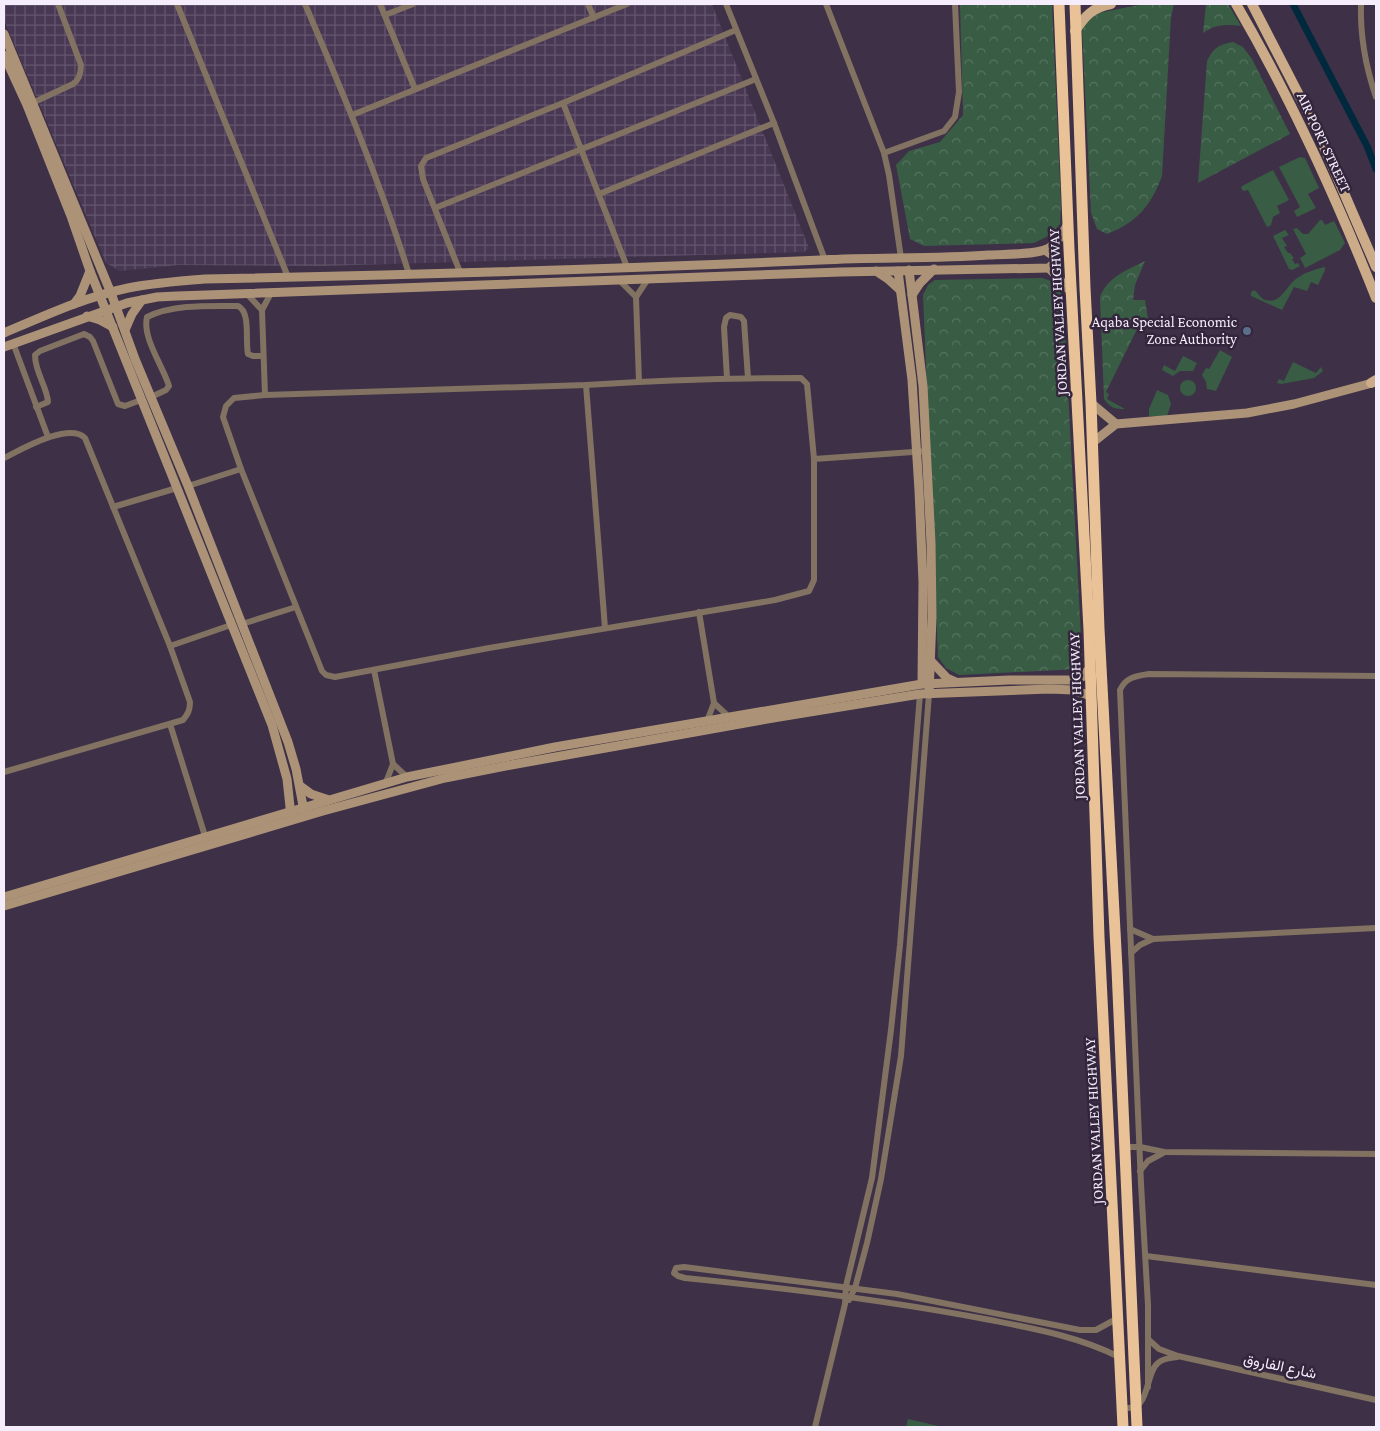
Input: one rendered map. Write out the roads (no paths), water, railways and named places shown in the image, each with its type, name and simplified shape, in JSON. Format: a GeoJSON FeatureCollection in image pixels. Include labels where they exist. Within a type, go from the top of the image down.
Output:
{"type":"FeatureCollection","features":[{"type":"Feature","properties":{"kind":"highway","name":"JORDAN VALLEY HIGHWAY"},"geometry":{"type":"LineString","coordinates":[[1059,4],[1072,293],[1120,1047],[1137,1427]]}},
{"type":"Feature","properties":{"kind":"highway","name":"JORDAN VALLEY HIGHWAY"},"geometry":{"type":"LineString","coordinates":[[1075,4],[1092,443],[1094,629],[1089,669],[1099,937],[1123,1427]]}},
{"type":"Feature","properties":{"kind":"highway"},"geometry":{"type":"LineString","coordinates":[[1070,256],[1084,255]]}},
{"type":"Feature","properties":{"kind":"main road"},"geometry":{"type":"LineString","coordinates":[[1075,31],[1088,14],[1101,6],[1111,4]]}},
{"type":"Feature","properties":{"kind":"main road","name":"AIR PORT STREET"},"geometry":{"type":"LineString","coordinates":[[1236,4],[1306,138],[1358,250],[1376,298]]}},
{"type":"Feature","properties":{"kind":"main road","name":"AIR PORT STREET"},"geometry":{"type":"LineString","coordinates":[[1252,4],[1316,128],[1376,267]]}},
{"type":"Feature","properties":{"kind":"street"},"geometry":{"type":"LineString","coordinates":[[30,104],[73,84],[76,82],[81,70],[81,64],[58,4]]}},
{"type":"Feature","properties":{"kind":"street"},"geometry":{"type":"LineString","coordinates":[[177,4],[288,277]]}},
{"type":"Feature","properties":{"kind":"street"},"geometry":{"type":"LineString","coordinates":[[305,4],[352,115],[393,224],[409,274]]}},
{"type":"Feature","properties":{"kind":"street"},"geometry":{"type":"LineString","coordinates":[[380,4],[415,90]]}},
{"type":"Feature","properties":{"kind":"street"},"geometry":{"type":"LineString","coordinates":[[385,15],[413,4]]}},
{"type":"Feature","properties":{"kind":"street"},"geometry":{"type":"LineString","coordinates":[[588,4],[594,18]]}},
{"type":"Feature","properties":{"kind":"street"},"geometry":{"type":"LineString","coordinates":[[352,115],[627,4]]}},
{"type":"Feature","properties":{"kind":"street"},"geometry":{"type":"LineString","coordinates":[[726,4],[774,123],[825,260]]}},
{"type":"Feature","properties":{"kind":"street"},"geometry":{"type":"LineString","coordinates":[[826,4],[884,153],[901,258]]}},
{"type":"Feature","properties":{"kind":"street"},"geometry":{"type":"LineString","coordinates":[[884,153],[944,131],[955,117],[958,77],[955,4]]}},
{"type":"Feature","properties":{"kind":"street"},"geometry":{"type":"LineString","coordinates":[[1361,4],[1360,29],[1367,70],[1376,97]]}},
{"type":"Feature","properties":{"kind":"street"},"geometry":{"type":"LineString","coordinates":[[460,272],[421,171],[421,166],[426,158],[736,30]]}},
{"type":"Feature","properties":{"kind":"street"},"geometry":{"type":"LineString","coordinates":[[4,34],[54,165],[126,330],[288,742],[300,786],[304,812]]}},
{"type":"Feature","properties":{"kind":"street"},"geometry":{"type":"LineString","coordinates":[[4,55],[30,104]]}},
{"type":"Feature","properties":{"kind":"street"},"geometry":{"type":"LineString","coordinates":[[435,208],[756,79]]}},
{"type":"Feature","properties":{"kind":"street"},"geometry":{"type":"LineString","coordinates":[[563,103],[627,267]]}},
{"type":"Feature","properties":{"kind":"street"},"geometry":{"type":"LineString","coordinates":[[599,194],[774,123]]}},
{"type":"Feature","properties":{"kind":"street"},"geometry":{"type":"LineString","coordinates":[[54,165],[100,296],[272,725],[287,779],[292,816]]}},
{"type":"Feature","properties":{"kind":"street"},"geometry":{"type":"LineString","coordinates":[[4,333],[74,304],[100,296],[151,284],[188,280],[967,257],[1046,250],[1058,240],[1068,224]]}},
{"type":"Feature","properties":{"kind":"street"},"geometry":{"type":"LineString","coordinates":[[48,437],[8,345],[87,316],[142,300],[177,296],[527,283],[934,269],[1049,268],[1055,262],[1055,257],[1046,250]]}},
{"type":"Feature","properties":{"kind":"street"},"geometry":{"type":"LineString","coordinates":[[1049,268],[1072,293]]}},
{"type":"Feature","properties":{"kind":"street"},"geometry":{"type":"LineString","coordinates":[[912,295],[920,282],[934,269]]}},
{"type":"Feature","properties":{"kind":"street"},"geometry":{"type":"LineString","coordinates":[[74,304],[80,296],[90,270]]}},
{"type":"Feature","properties":{"kind":"street"},"geometry":{"type":"LineString","coordinates":[[848,1296],[846,1286],[872,1178],[891,1030],[924,694],[931,661],[932,569],[927,451],[909,270]]}},
{"type":"Feature","properties":{"kind":"street"},"geometry":{"type":"LineString","coordinates":[[523,271],[527,283]]}},
{"type":"Feature","properties":{"kind":"street"},"geometry":{"type":"LineString","coordinates":[[876,271],[900,290]]}},
{"type":"Feature","properties":{"kind":"street"},"geometry":{"type":"LineString","coordinates":[[898,271],[912,380],[917,451],[923,582],[922,667],[926,684]]}},
{"type":"Feature","properties":{"kind":"street"},"geometry":{"type":"LineString","coordinates":[[639,382],[636,297],[648,279]]}},
{"type":"Feature","properties":{"kind":"street"},"geometry":{"type":"LineString","coordinates":[[620,281],[636,297]]}},
{"type":"Feature","properties":{"kind":"street"},"geometry":{"type":"LineString","coordinates":[[246,293],[262,310]]}},
{"type":"Feature","properties":{"kind":"street"},"geometry":{"type":"LineString","coordinates":[[265,395],[262,310],[271,293]]}},
{"type":"Feature","properties":{"kind":"street"},"geometry":{"type":"LineString","coordinates":[[126,330],[132,314],[142,300]]}},
{"type":"Feature","properties":{"kind":"street"},"geometry":{"type":"LineString","coordinates":[[151,397],[166,390],[169,386],[145,324],[147,317],[155,313],[187,308],[238,306],[242,308],[246,315],[248,354],[263,356]]}},
{"type":"Feature","properties":{"kind":"street"},"geometry":{"type":"LineString","coordinates":[[727,378],[724,327],[726,318],[730,315],[741,317],[744,321],[748,378]]}},
{"type":"Feature","properties":{"kind":"street"},"geometry":{"type":"LineString","coordinates":[[87,316],[113,326]]}},
{"type":"Feature","properties":{"kind":"street"},"geometry":{"type":"LineString","coordinates":[[36,407],[48,402],[47,394],[36,366],[35,356],[40,351],[84,334],[94,341],[118,404],[125,406],[141,400]]}},
{"type":"Feature","properties":{"kind":"street"},"geometry":{"type":"LineString","coordinates":[[727,378],[801,378],[806,381],[814,459],[814,580],[809,591],[775,600],[605,628],[335,677],[326,675],[322,671],[241,469],[223,417],[226,406],[234,398],[265,395],[586,385],[727,378]]}},
{"type":"Feature","properties":{"kind":"street"},"geometry":{"type":"LineString","coordinates":[[1092,443],[1116,424],[1247,413],[1294,404],[1375,382]]}},
{"type":"Feature","properties":{"kind":"street"},"geometry":{"type":"LineString","coordinates":[[586,385],[605,628]]}},
{"type":"Feature","properties":{"kind":"street"},"geometry":{"type":"LineString","coordinates":[[1091,404],[1116,424]]}},
{"type":"Feature","properties":{"kind":"street"},"geometry":{"type":"LineString","coordinates":[[4,458],[48,437],[75,432],[80,433],[85,438],[170,646],[190,702],[187,715],[182,720],[4,772]]}},
{"type":"Feature","properties":{"kind":"street"},"geometry":{"type":"LineString","coordinates":[[814,459],[927,451]]}},
{"type":"Feature","properties":{"kind":"street"},"geometry":{"type":"LineString","coordinates":[[188,486],[241,469]]}},
{"type":"Feature","properties":{"kind":"street"},"geometry":{"type":"LineString","coordinates":[[113,507],[177,488]]}},
{"type":"Feature","properties":{"kind":"street"},"geometry":{"type":"LineString","coordinates":[[242,624],[296,607]]}},
{"type":"Feature","properties":{"kind":"street"},"geometry":{"type":"LineString","coordinates":[[699,612],[714,703],[706,720]]}},
{"type":"Feature","properties":{"kind":"street"},"geometry":{"type":"LineString","coordinates":[[170,646],[231,625]]}},
{"type":"Feature","properties":{"kind":"street"},"geometry":{"type":"LineString","coordinates":[[931,661],[947,678],[956,683]]}},
{"type":"Feature","properties":{"kind":"street"},"geometry":{"type":"LineString","coordinates":[[904,687],[922,667]]}},
{"type":"Feature","properties":{"kind":"street"},"geometry":{"type":"LineString","coordinates":[[304,812],[329,800],[386,782],[555,747],[904,687],[926,684],[1008,680],[1072,680],[1082,677],[1089,669]]}},
{"type":"Feature","properties":{"kind":"street"},"geometry":{"type":"LineString","coordinates":[[374,670],[393,764],[386,782]]}},
{"type":"Feature","properties":{"kind":"street"},"geometry":{"type":"LineString","coordinates":[[1148,1387],[1149,1340],[1146,1256],[1140,1171],[1120,690],[1125,681],[1135,676],[1168,673],[1376,676]]}},
{"type":"Feature","properties":{"kind":"street"},"geometry":{"type":"LineString","coordinates":[[4,906],[141,867],[304,812],[445,778],[779,717],[924,694],[1050,689],[1073,690],[1091,696]]}},
{"type":"Feature","properties":{"kind":"street"},"geometry":{"type":"LineString","coordinates":[[815,1427],[845,1304],[848,1296],[855,1288],[868,1243],[882,1179],[901,1056],[924,694]]}},
{"type":"Feature","properties":{"kind":"street"},"geometry":{"type":"LineString","coordinates":[[714,703],[729,717]]}},
{"type":"Feature","properties":{"kind":"street"},"geometry":{"type":"LineString","coordinates":[[170,724],[205,836]]}},
{"type":"Feature","properties":{"kind":"street"},"geometry":{"type":"LineString","coordinates":[[393,764],[407,777]]}},
{"type":"Feature","properties":{"kind":"street"},"geometry":{"type":"LineString","coordinates":[[300,786],[311,794],[329,800]]}},
{"type":"Feature","properties":{"kind":"street"},"geometry":{"type":"LineString","coordinates":[[276,816],[289,794]]}},
{"type":"Feature","properties":{"kind":"street"},"geometry":{"type":"LineString","coordinates":[[4,897],[276,816],[292,816]]}},
{"type":"Feature","properties":{"kind":"street"},"geometry":{"type":"LineString","coordinates":[[1130,928],[1153,939]]}},
{"type":"Feature","properties":{"kind":"street"},"geometry":{"type":"LineString","coordinates":[[1131,953],[1140,945],[1153,939],[1376,928]]}},
{"type":"Feature","properties":{"kind":"street"},"geometry":{"type":"LineString","coordinates":[[1120,1047],[1136,1047]]}},
{"type":"Feature","properties":{"kind":"street"},"geometry":{"type":"LineString","coordinates":[[1125,1147],[1140,1147],[1164,1152],[1376,1154]]}},
{"type":"Feature","properties":{"kind":"street"},"geometry":{"type":"LineString","coordinates":[[1140,1171],[1148,1161],[1164,1152]]}},
{"type":"Feature","properties":{"kind":"street"},"geometry":{"type":"LineString","coordinates":[[1146,1256],[1376,1285]]}},
{"type":"Feature","properties":{"kind":"street"},"geometry":{"type":"LineString","coordinates":[[1118,1318],[1102,1328],[1089,1331],[935,1300],[846,1286],[684,1267],[676,1268],[674,1273],[685,1278],[848,1296],[1020,1326],[1094,1345],[1119,1357]]}},
{"type":"Feature","properties":{"kind":"street","name":"شارع الفاروق"},"geometry":{"type":"LineString","coordinates":[[1149,1340],[1159,1349],[1178,1356],[1376,1400]]}},
{"type":"Feature","properties":{"kind":"street"},"geometry":{"type":"LineString","coordinates":[[1122,1407],[1136,1407],[1144,1397],[1152,1372],[1158,1362],[1178,1356]]}},
{"type":"Feature","properties":{"kind":"waterway"},"geometry":{"type":"LineString","coordinates":[[1293,4],[1367,146],[1376,169]]}},
{"type":"Feature","properties":{"kind":"place","name":"Aqaba Special Economic Zone Authority"},"geometry":{"type":"Point","coordinates":[1247,331]}}]}
